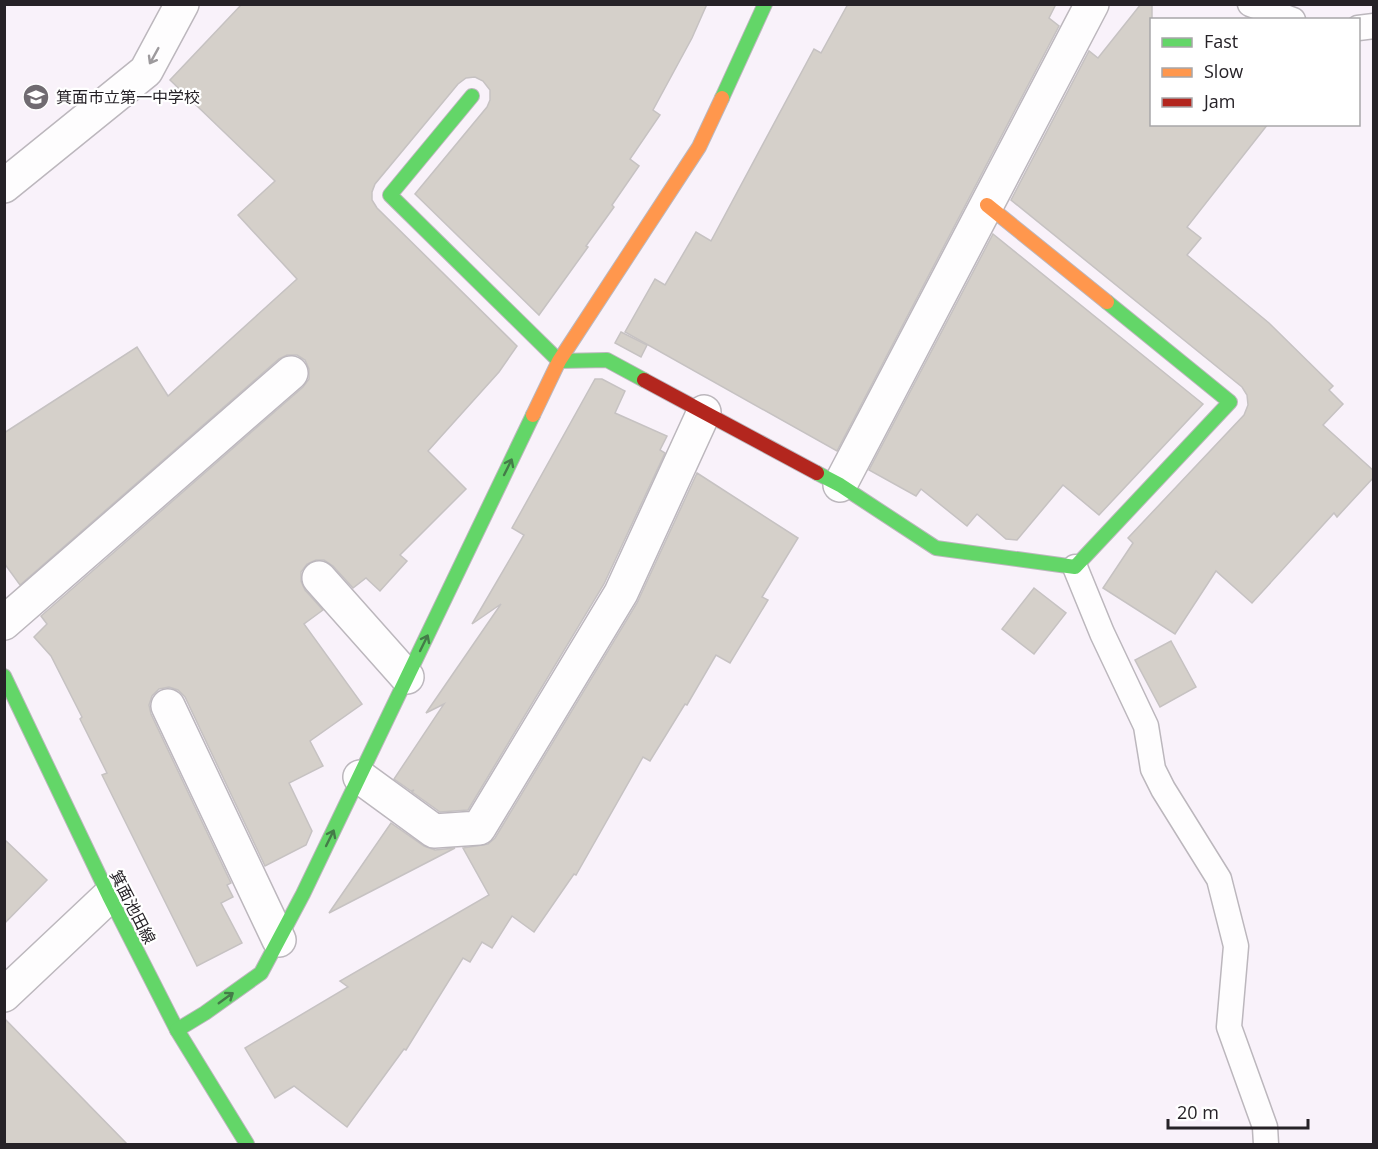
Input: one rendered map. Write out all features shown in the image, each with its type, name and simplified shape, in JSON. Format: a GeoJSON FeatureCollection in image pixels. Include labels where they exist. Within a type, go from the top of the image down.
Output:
{"type":"FeatureCollection","features":[{"type":"Feature","properties":{"kind":"street"},"geometry":{"type":"LineString","coordinates":[[4,186],[146,71],[182,4]]}},
{"type":"Feature","properties":{"kind":"street"},"geometry":{"type":"LineString","coordinates":[[177,1030],[261,973],[360,777],[559,361],[699,147],[765,4]]}},
{"type":"Feature","properties":{"kind":"street"},"geometry":{"type":"LineString","coordinates":[[840,485],[1092,4]]}},
{"type":"Feature","properties":{"kind":"street"},"geometry":{"type":"LineString","coordinates":[[472,96],[390,195],[559,361],[607,360],[840,485],[936,548],[1075,567],[1230,402],[987,205]]}},
{"type":"Feature","properties":{"kind":"street"},"geometry":{"type":"LineString","coordinates":[[4,623],[291,373]]}},
{"type":"Feature","properties":{"kind":"street"},"geometry":{"type":"LineString","coordinates":[[360,777],[434,831],[479,828],[621,593],[704,412]]}},
{"type":"Feature","properties":{"kind":"street"},"geometry":{"type":"LineString","coordinates":[[319,578],[407,677]]}},
{"type":"Feature","properties":{"kind":"street","name":"箕面池田線"},"geometry":{"type":"LineString","coordinates":[[4,676],[109,896],[177,1030],[247,1144]]}},
{"type":"Feature","properties":{"kind":"street"},"geometry":{"type":"LineString","coordinates":[[168,706],[279,939]]}},
{"type":"Feature","properties":{"kind":"street"},"geometry":{"type":"LineString","coordinates":[[4,995],[109,896]]}},
{"type":"Feature","properties":{"kind":"lane"},"geometry":{"type":"LineString","coordinates":[[1250,4],[1288,18]]}},
{"type":"Feature","properties":{"kind":"lane"},"geometry":{"type":"LineString","coordinates":[[1075,567],[1102,633],[1146,726],[1153,769],[1219,879],[1236,946],[1229,1027],[1265,1127],[1266,1144]]}},
{"type":"Feature","properties":{"kind":"building"},"geometry":{"type":"Polygon","coordinates":[[[242,4],[707,4],[692,38],[653,110],[660,115],[630,159],[639,166],[612,205],[614,207],[586,246],[588,247],[539,315],[415,194],[487,107],[490,90],[483,81],[475,77],[466,78],[458,84],[375,184],[372,200],[377,208],[517,346],[499,372],[428,451],[466,489],[400,555],[407,561],[380,591],[366,578],[353,588],[333,566],[324,560],[316,560],[307,564],[301,572],[301,581],[305,590],[323,610],[304,624],[362,704],[310,741],[323,766],[289,783],[312,831],[306,845],[265,866],[185,697],[178,690],[169,687],[159,689],[152,696],[149,705],[151,714],[231,883],[227,885],[233,897],[221,903],[242,943],[197,966],[102,775],[107,773],[80,719],[82,717],[51,656],[34,637],[47,624],[41,616],[303,387],[309,379],[309,369],[305,360],[297,355],[287,355],[279,359],[20,585],[4,563],[4,433],[137,347],[168,396],[297,279],[238,215],[275,181],[170,80],[242,4]]]}},
{"type":"Feature","properties":{"kind":"building"},"geometry":{"type":"Polygon","coordinates":[[[848,4],[1056,4],[1049,18],[1059,26],[837,451],[625,332],[655,279],[665,285],[696,232],[711,241],[814,49],[821,53],[848,4]]]}},
{"type":"Feature","properties":{"kind":"building"},"geometry":{"type":"Polygon","coordinates":[[[1141,4],[1152,4],[1150,126],[1266,126],[1187,227],[1201,238],[1187,255],[1269,323],[1333,386],[1329,390],[1343,404],[1323,425],[1374,471],[1374,477],[1337,517],[1334,513],[1252,603],[1216,571],[1175,634],[1103,588],[1133,543],[1128,538],[1244,415],[1248,405],[1247,395],[1242,387],[1011,200],[1089,51],[1098,58],[1141,4]]]}},
{"type":"Feature","properties":{"kind":"building"},"geometry":{"type":"Polygon","coordinates":[[[993,234],[1203,404],[1099,515],[1063,485],[1017,540],[1006,539],[977,514],[967,526],[921,489],[916,496],[869,470],[993,234]]]}},
{"type":"Feature","properties":{"kind":"building"},"geometry":{"type":"Polygon","coordinates":[[[621,332],[647,345],[641,357],[615,343],[621,332]]]}},
{"type":"Feature","properties":{"kind":"building"},"geometry":{"type":"Polygon","coordinates":[[[595,379],[602,379],[625,391],[615,413],[667,436],[660,450],[665,453],[604,584],[468,810],[440,812],[412,792],[414,790],[411,791],[394,779],[444,704],[426,713],[501,604],[472,624],[524,535],[512,528],[595,379]]]}},
{"type":"Feature","properties":{"kind":"building"},"geometry":{"type":"Polygon","coordinates":[[[697,473],[798,538],[762,597],[768,600],[730,663],[716,655],[687,705],[685,704],[650,761],[643,757],[576,875],[574,874],[534,932],[512,916],[492,948],[482,942],[470,962],[463,958],[406,1050],[404,1049],[347,1127],[294,1086],[275,1098],[245,1048],[348,987],[340,981],[489,895],[463,848],[488,844],[495,838],[637,603],[697,473]]]}},
{"type":"Feature","properties":{"kind":"building"},"geometry":{"type":"Polygon","coordinates":[[[1034,588],[1066,613],[1034,654],[1002,629],[1034,588]]]}},
{"type":"Feature","properties":{"kind":"building"},"geometry":{"type":"Polygon","coordinates":[[[1171,641],[1196,687],[1160,707],[1135,660],[1171,641]]]}},
{"type":"Feature","properties":{"kind":"building"},"geometry":{"type":"Polygon","coordinates":[[[391,823],[424,846],[435,850],[455,848],[329,913],[391,823]]]}},
{"type":"Feature","properties":{"kind":"building"},"geometry":{"type":"Polygon","coordinates":[[[4,839],[47,880],[4,924],[4,839]]]}},
{"type":"Feature","properties":{"kind":"building"},"geometry":{"type":"Polygon","coordinates":[[[4,1018],[127,1144],[4,1144],[4,1018]]]}},
{"type":"Feature","properties":{"kind":"traffic: fast"},"geometry":{"type":"LineString","coordinates":[[722,98],[765,4]]}},
{"type":"Feature","properties":{"kind":"traffic: fast"},"geometry":{"type":"LineString","coordinates":[[472,96],[390,195],[559,361],[607,360],[644,380]]}},
{"type":"Feature","properties":{"kind":"traffic: fast"},"geometry":{"type":"LineString","coordinates":[[817,473],[840,485],[936,548],[1075,567],[1230,402],[1107,302]]}},
{"type":"Feature","properties":{"kind":"traffic: fast"},"geometry":{"type":"LineString","coordinates":[[177,1030],[261,973],[303,894],[533,415]]}},
{"type":"Feature","properties":{"kind":"traffic: fast"},"geometry":{"type":"LineString","coordinates":[[4,676],[109,896],[177,1030],[247,1144]]}},
{"type":"Feature","properties":{"kind":"traffic: slow"},"geometry":{"type":"LineString","coordinates":[[533,415],[559,361],[699,147],[722,98]]}},
{"type":"Feature","properties":{"kind":"traffic: slow"},"geometry":{"type":"LineString","coordinates":[[987,205],[1107,302]]}},
{"type":"Feature","properties":{"kind":"traffic: jam"},"geometry":{"type":"LineString","coordinates":[[644,380],[817,473]]}},
{"type":"Feature","properties":{"kind":"place","name":"箕面市立第一中学校"},"geometry":{"type":"Point","coordinates":[36,97]}}]}
